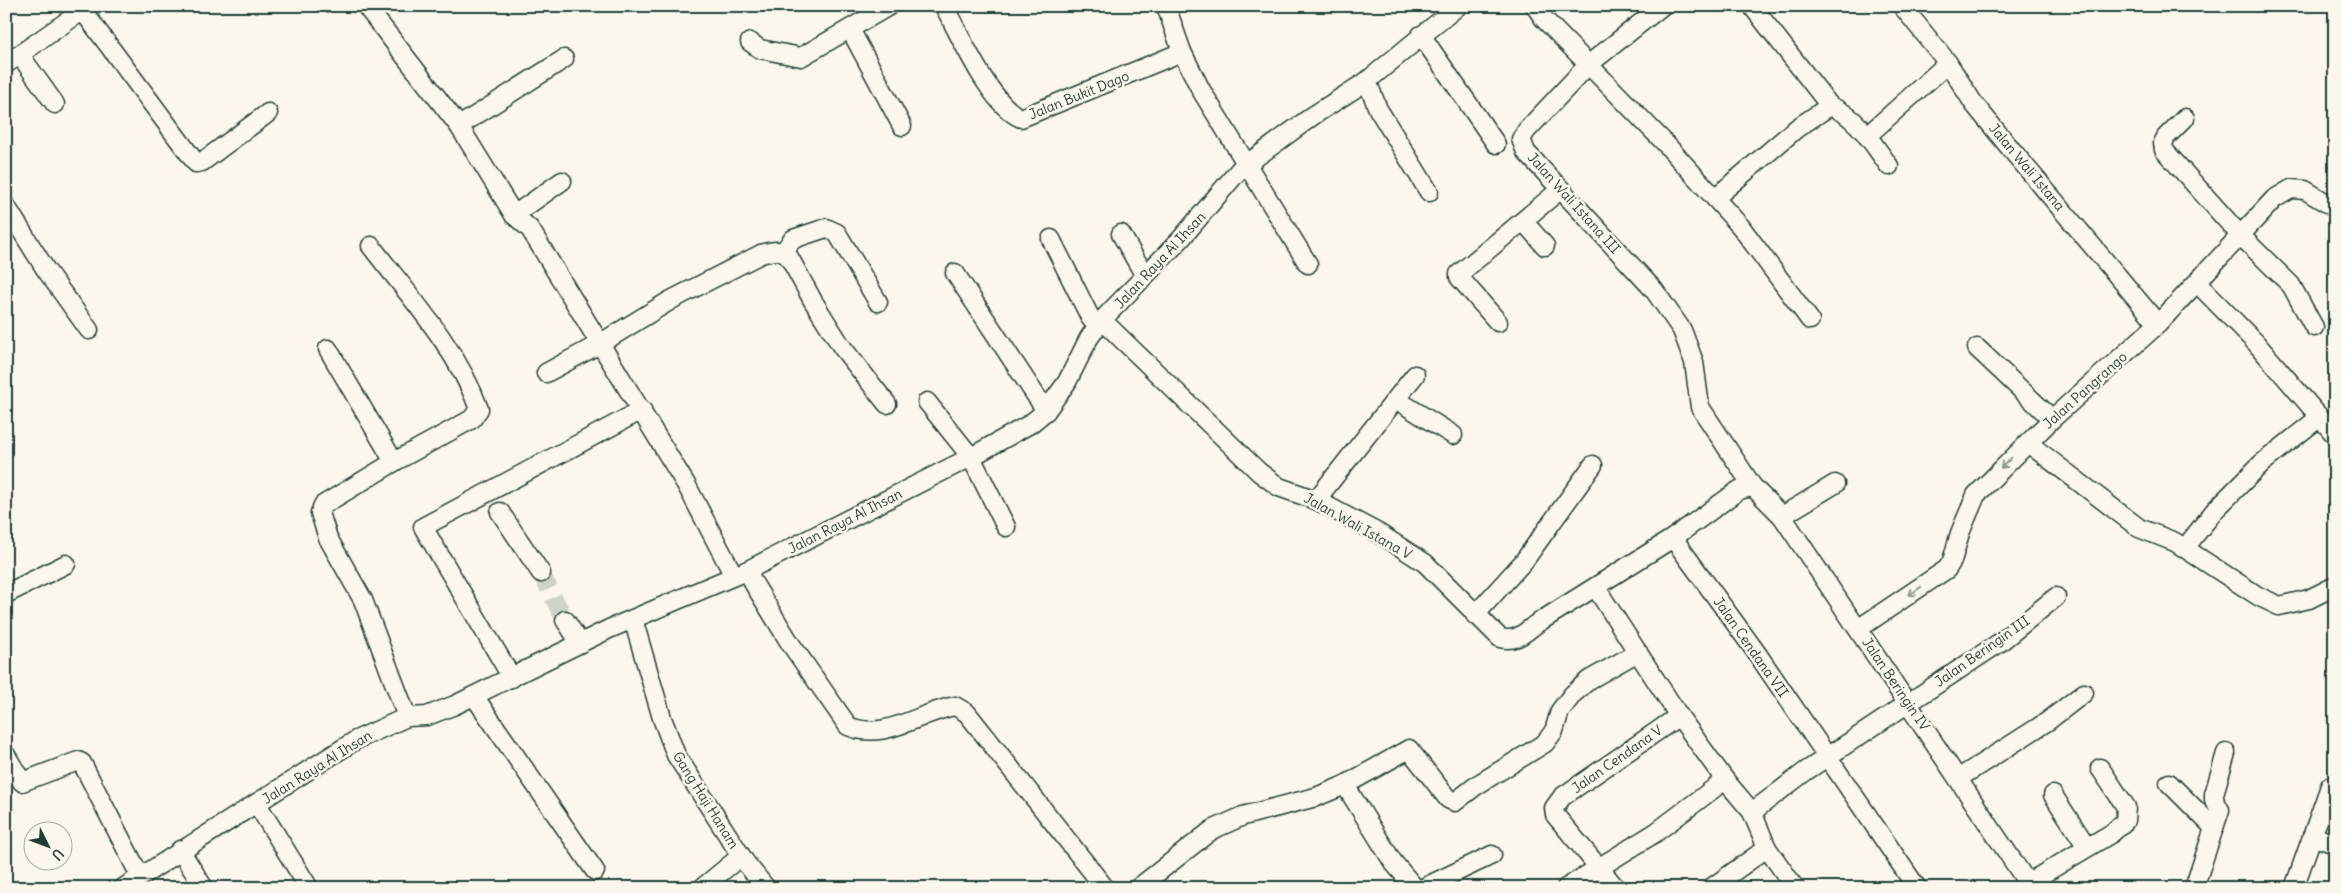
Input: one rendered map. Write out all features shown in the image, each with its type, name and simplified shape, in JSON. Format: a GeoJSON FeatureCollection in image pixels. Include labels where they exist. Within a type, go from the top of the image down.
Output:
{"type":"FeatureCollection","features":[{"type":"Feature","properties":{"kind":"street"},"geometry":{"type":"LineString","coordinates":[[366,6],[459,126],[514,215],[530,229],[642,410],[740,574],[848,726],[860,732],[885,730],[939,708],[955,706],[967,713],[1105,888]]}},
{"type":"Feature","properties":{"kind":"street"},"geometry":{"type":"LineString","coordinates":[[750,42],[760,49],[801,56],[889,6]]}},
{"type":"Feature","properties":{"kind":"street","name":"Jalan Bukit Dago"},"geometry":{"type":"LineString","coordinates":[[944,6],[992,91],[1010,114],[1020,118],[1182,52]]}},
{"type":"Feature","properties":{"kind":"street"},"geometry":{"type":"LineString","coordinates":[[1166,6],[1182,52],[1243,167],[1308,264]]}},
{"type":"Feature","properties":{"kind":"street","name":"Jalan Raya Al Ihsan"},"geometry":{"type":"LineString","coordinates":[[122,888],[356,740],[407,718],[427,716],[474,696],[580,643],[740,574],[971,457],[1030,424],[1046,411],[1066,382],[1096,323],[1145,276],[1243,167],[1314,115],[1367,82],[1458,6]]}},
{"type":"Feature","properties":{"kind":"street"},"geometry":{"type":"LineString","coordinates":[[1535,6],[1741,227],[1810,320]]}},
{"type":"Feature","properties":{"kind":"street"},"geometry":{"type":"LineString","coordinates":[[1588,65],[1662,6]]}},
{"type":"Feature","properties":{"kind":"street"},"geometry":{"type":"LineString","coordinates":[[1752,6],[1830,106],[1841,110],[1868,136],[1889,166]]}},
{"type":"Feature","properties":{"kind":"street","name":"Jalan Wali Istana"},"geometry":{"type":"LineString","coordinates":[[1902,6],[1948,63],[1974,104],[2158,324]]}},
{"type":"Feature","properties":{"kind":"street"},"geometry":{"type":"LineString","coordinates":[[55,104],[13,59],[86,9],[196,163],[202,162],[268,113]]}},
{"type":"Feature","properties":{"kind":"street"},"geometry":{"type":"LineString","coordinates":[[850,29],[902,126]]}},
{"type":"Feature","properties":{"kind":"street"},"geometry":{"type":"LineString","coordinates":[[1421,35],[1496,144]]}},
{"type":"Feature","properties":{"kind":"street"},"geometry":{"type":"LineString","coordinates":[[459,126],[564,59]]}},
{"type":"Feature","properties":{"kind":"street"},"geometry":{"type":"LineString","coordinates":[[1868,136],[1948,63]]}},
{"type":"Feature","properties":{"kind":"street","name":"Jalan Wali Istana III"},"geometry":{"type":"LineString","coordinates":[[1588,65],[1526,130],[1522,139],[1526,152],[1654,290],[1682,330],[1694,362],[1700,407],[1753,487]]}},
{"type":"Feature","properties":{"kind":"street"},"geometry":{"type":"LineString","coordinates":[[1367,82],[1378,109],[1429,192]]}},
{"type":"Feature","properties":{"kind":"street"},"geometry":{"type":"LineString","coordinates":[[1715,198],[1797,128],[1830,106]]}},
{"type":"Feature","properties":{"kind":"street"},"geometry":{"type":"LineString","coordinates":[[2185,118],[2166,137],[2163,143],[2164,150],[2240,235],[2291,285],[2314,327]]}},
{"type":"Feature","properties":{"kind":"street"},"geometry":{"type":"LineString","coordinates":[[514,215],[562,181]]}},
{"type":"Feature","properties":{"kind":"street"},"geometry":{"type":"LineString","coordinates":[[1498,322],[1459,277],[1459,274],[1524,222],[1561,189]]}},
{"type":"Feature","properties":{"kind":"street","name":"Jalan Pangrango"},"geometry":{"type":"LineString","coordinates":[[1858,629],[1947,569],[1952,561],[1962,526],[1976,495],[2052,419],[2158,324],[2274,199],[2291,189],[2305,190],[2335,208]]}},
{"type":"Feature","properties":{"kind":"street"},"geometry":{"type":"LineString","coordinates":[[6,206],[46,270],[89,330]]}},
{"type":"Feature","properties":{"kind":"street"},"geometry":{"type":"LineString","coordinates":[[1524,222],[1545,246]]}},
{"type":"Feature","properties":{"kind":"street"},"geometry":{"type":"LineString","coordinates":[[784,251],[793,239],[826,228],[831,230],[836,233],[878,302]]}},
{"type":"Feature","properties":{"kind":"street"},"geometry":{"type":"LineString","coordinates":[[1120,234],[1145,276]]}},
{"type":"Feature","properties":{"kind":"street","name":"Jalan Wali Istana V"},"geometry":{"type":"LineString","coordinates":[[1051,239],[1096,323],[1259,472],[1279,487],[1316,500],[1380,534],[1424,563],[1500,638],[1511,640],[1596,588],[1672,538],[1739,490],[1753,487]]}},
{"type":"Feature","properties":{"kind":"street"},"geometry":{"type":"LineString","coordinates":[[371,246],[437,332],[472,392],[479,409],[472,419],[394,462],[323,505],[320,513],[328,538],[363,600],[407,718]]}},
{"type":"Feature","properties":{"kind":"street"},"geometry":{"type":"LineString","coordinates":[[546,373],[601,343],[671,300],[761,254],[776,250],[784,251],[789,257],[842,347],[887,404]]}},
{"type":"Feature","properties":{"kind":"street"},"geometry":{"type":"LineString","coordinates":[[955,273],[1046,411]]}},
{"type":"Feature","properties":{"kind":"street"},"geometry":{"type":"LineString","coordinates":[[2197,283],[2256,343],[2335,434]]}},
{"type":"Feature","properties":{"kind":"street"},"geometry":{"type":"LineString","coordinates":[[1976,348],[2052,419]]}},
{"type":"Feature","properties":{"kind":"street"},"geometry":{"type":"LineString","coordinates":[[328,349],[394,462]]}},
{"type":"Feature","properties":{"kind":"street"},"geometry":{"type":"LineString","coordinates":[[1316,500],[1397,400],[1414,375]]}},
{"type":"Feature","properties":{"kind":"street"},"geometry":{"type":"LineString","coordinates":[[1397,400],[1453,435]]}},
{"type":"Feature","properties":{"kind":"street"},"geometry":{"type":"LineString","coordinates":[[927,402],[971,457],[1006,527]]}},
{"type":"Feature","properties":{"kind":"street"},"geometry":{"type":"LineString","coordinates":[[512,678],[423,528],[642,410]]}},
{"type":"Feature","properties":{"kind":"street"},"geometry":{"type":"LineString","coordinates":[[2184,548],[2215,510],[2261,464],[2320,417]]}},
{"type":"Feature","properties":{"kind":"street"},"geometry":{"type":"LineString","coordinates":[[2028,443],[2139,528],[2184,548],[2230,580],[2279,606],[2310,598],[2335,586]]}},
{"type":"Feature","properties":{"kind":"street"},"geometry":{"type":"LineString","coordinates":[[1475,615],[1524,560],[1593,465]]}},
{"type":"Feature","properties":{"kind":"street"},"geometry":{"type":"LineString","coordinates":[[1782,516],[1835,484]]}},
{"type":"Feature","properties":{"kind":"street","name":"Jalan Beringin IV"},"geometry":{"type":"LineString","coordinates":[[1753,487],[1782,516],[2030,885]]}},
{"type":"Feature","properties":{"kind":"street"},"geometry":{"type":"LineString","coordinates":[[500,512],[541,573]]}},
{"type":"Feature","properties":{"kind":"street","name":"Jalan Cendana VII"},"geometry":{"type":"LineString","coordinates":[[1672,538],[1756,652],[1917,888]]}},
{"type":"Feature","properties":{"kind":"street"},"geometry":{"type":"LineString","coordinates":[[6,594],[66,564]]}},
{"type":"Feature","properties":{"kind":"street"},"geometry":{"type":"LineString","coordinates":[[1596,588],[1679,716],[1725,780],[1752,812],[1767,848],[1795,888]]}},
{"type":"Feature","properties":{"kind":"street","name":"Jalan Beringin III"},"geometry":{"type":"LineString","coordinates":[[1752,812],[1826,757],[1908,704],[1949,674],[1999,643],[2056,597]]}},
{"type":"Feature","properties":{"kind":"street","name":"Gang Haji Hanam"},"geometry":{"type":"LineString","coordinates":[[633,619],[662,718],[676,756],[741,856],[766,888]]}},
{"type":"Feature","properties":{"kind":"street"},"geometry":{"type":"LineString","coordinates":[[565,620],[580,643]]}},
{"type":"Feature","properties":{"kind":"street"},"geometry":{"type":"LineString","coordinates":[[1138,888],[1212,830],[1243,816],[1316,797],[1345,785],[1409,749],[1448,799],[1455,802],[1545,744],[1554,731],[1560,712],[1573,694],[1589,680],[1638,652]]}},
{"type":"Feature","properties":{"kind":"street"},"geometry":{"type":"LineString","coordinates":[[1959,778],[2048,721],[2084,694]]}},
{"type":"Feature","properties":{"kind":"street"},"geometry":{"type":"LineString","coordinates":[[474,696],[595,871]]}},
{"type":"Feature","properties":{"kind":"street","name":"Jalan Cendana V"},"geometry":{"type":"LineString","coordinates":[[1601,867],[1555,815],[1554,808],[1557,802],[1679,716]]}},
{"type":"Feature","properties":{"kind":"street"},"geometry":{"type":"LineString","coordinates":[[2194,888],[2220,810],[2214,800],[2214,794],[2226,753]]}},
{"type":"Feature","properties":{"kind":"street"},"geometry":{"type":"LineString","coordinates":[[6,755],[22,782],[78,761],[82,763],[140,876]]}},
{"type":"Feature","properties":{"kind":"street"},"geometry":{"type":"LineString","coordinates":[[2030,885],[2112,833],[2125,821],[2126,807],[2100,768]]}},
{"type":"Feature","properties":{"kind":"street"},"geometry":{"type":"LineString","coordinates":[[1566,888],[1655,833],[1725,780]]}},
{"type":"Feature","properties":{"kind":"street"},"geometry":{"type":"LineString","coordinates":[[2169,783],[2214,828]]}},
{"type":"Feature","properties":{"kind":"street"},"geometry":{"type":"LineString","coordinates":[[1345,785],[1392,862],[1415,888]]}},
{"type":"Feature","properties":{"kind":"street"},"geometry":{"type":"LineString","coordinates":[[2294,888],[2330,786]]}},
{"type":"Feature","properties":{"kind":"street"},"geometry":{"type":"LineString","coordinates":[[2053,795],[2088,847]]}},
{"type":"Feature","properties":{"kind":"street"},"geometry":{"type":"LineString","coordinates":[[257,804],[310,888]]}},
{"type":"Feature","properties":{"kind":"street"},"geometry":{"type":"LineString","coordinates":[[2312,836],[2335,844]]}},
{"type":"Feature","properties":{"kind":"street"},"geometry":{"type":"LineString","coordinates":[[1711,888],[1767,848]]}},
{"type":"Feature","properties":{"kind":"street"},"geometry":{"type":"LineString","coordinates":[[180,850],[204,888]]}},
{"type":"Feature","properties":{"kind":"street"},"geometry":{"type":"LineString","coordinates":[[1423,888],[1492,855]]}},
{"type":"Feature","properties":{"kind":"street"},"geometry":{"type":"LineString","coordinates":[[702,888],[741,856]]}},
{"type":"Feature","properties":{"kind":"street"},"geometry":{"type":"LineString","coordinates":[[1601,867],[1616,888]]}},
{"type":"Feature","properties":{"kind":"tunnel"},"geometry":{"type":"LineString","coordinates":[[541,573],[565,620]]}}]}
